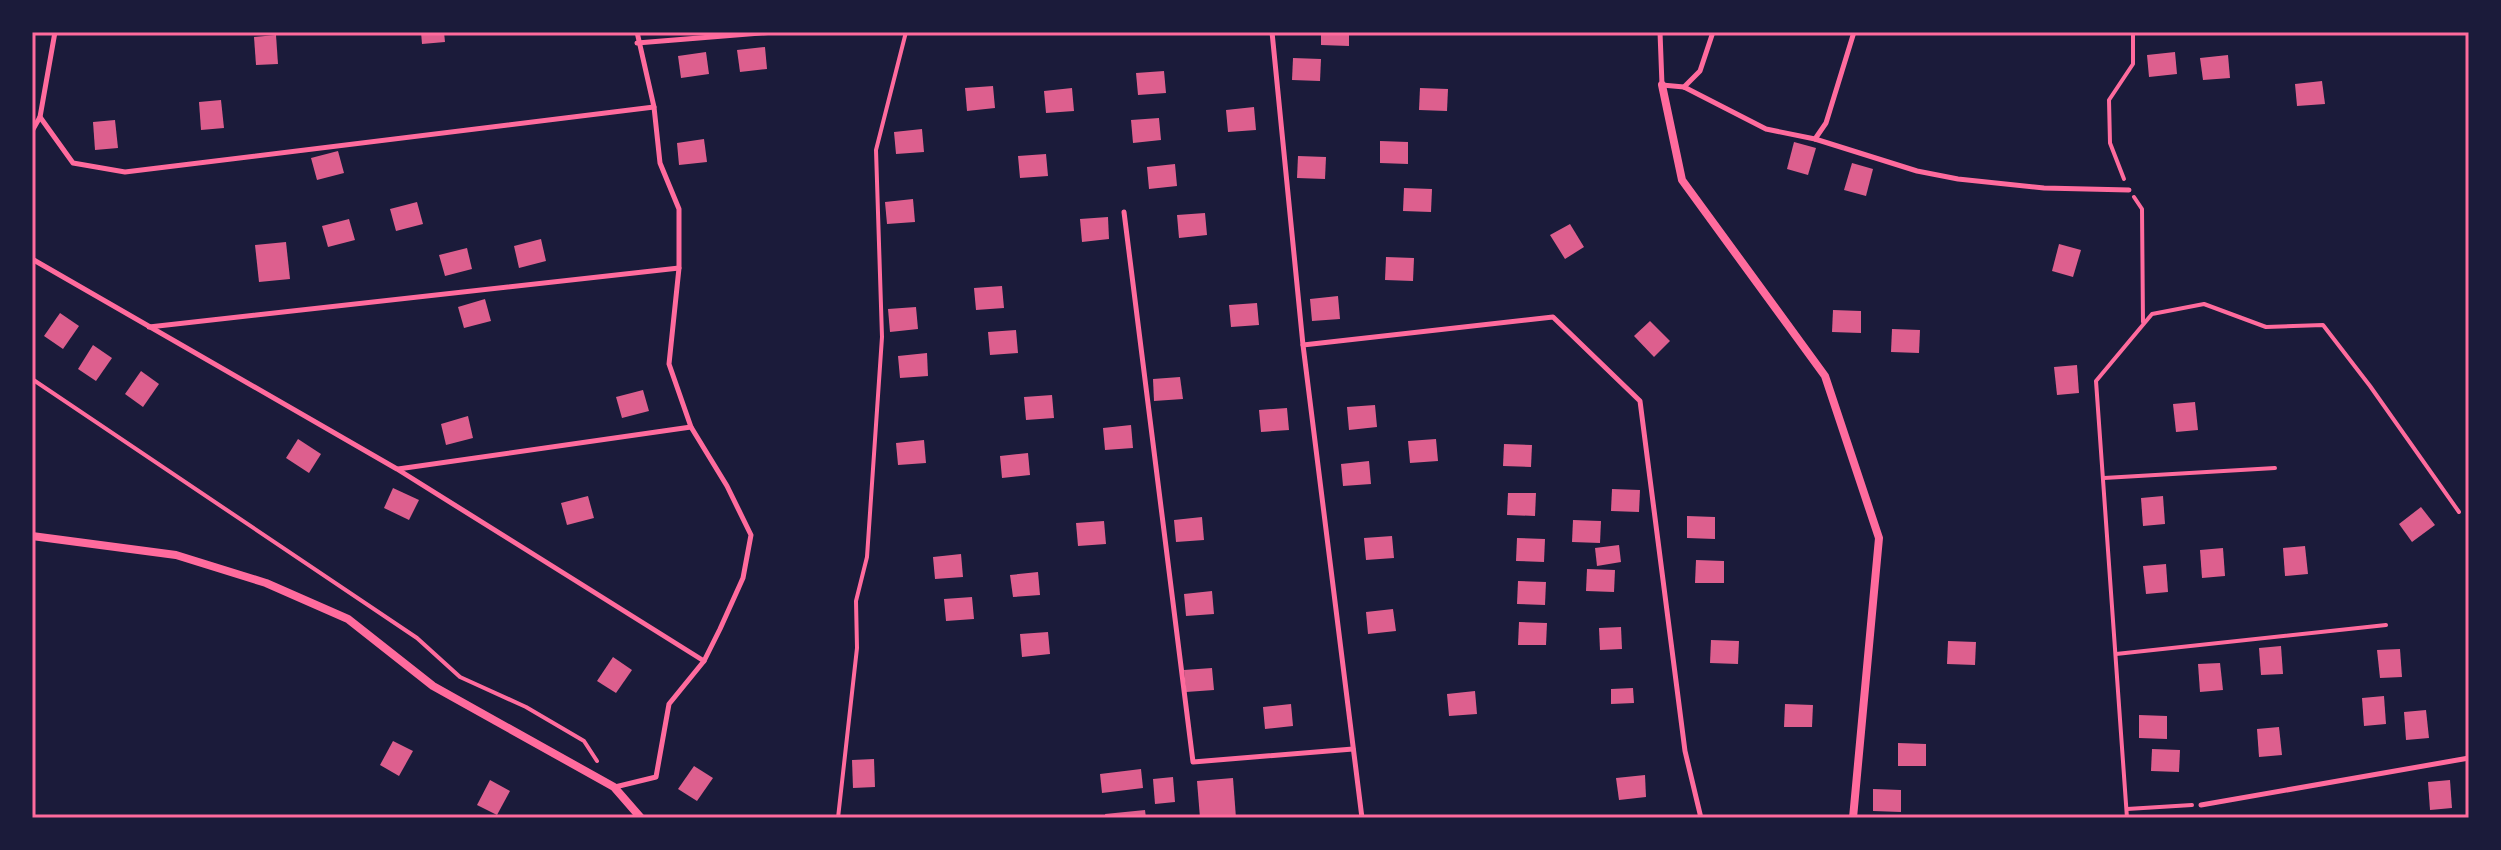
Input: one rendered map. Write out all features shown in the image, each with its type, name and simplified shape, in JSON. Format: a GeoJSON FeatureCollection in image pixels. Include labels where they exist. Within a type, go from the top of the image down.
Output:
{"type":"FeatureCollection","features":[{"type":"Feature","properties":{"kind":"street"},"geometry":{"type":"LineString","coordinates":[[1662,85],[1682,180],[1825,376],[1879,538],[1853,818]]}},
{"type":"Feature","properties":{"kind":"street"},"geometry":{"type":"LineString","coordinates":[[32,536],[176,555],[266,583],[348,619],[433,686],[614,787],[641,818]]}},
{"type":"Feature","properties":{"kind":"lane"},"geometry":{"type":"LineString","coordinates":[[32,131],[40,117],[55,32]]}},
{"type":"Feature","properties":{"kind":"lane"},"geometry":{"type":"LineString","coordinates":[[614,787],[656,777],[669,704],[704,661],[743,578],[751,535],[727,486],[691,427],[669,364],[679,268],[679,209],[660,163],[654,107],[637,43],[637,32]]}},
{"type":"Feature","properties":{"kind":"lane"},"geometry":{"type":"LineString","coordinates":[[637,43],[774,32]]}},
{"type":"Feature","properties":{"kind":"lane"},"geometry":{"type":"LineString","coordinates":[[1272,32],[1303,345],[1362,818]]}},
{"type":"Feature","properties":{"kind":"lane"},"geometry":{"type":"LineString","coordinates":[[1660,32],[1662,85],[1684,87],[1766,129],[1815,139],[1917,171],[1958,179],[2044,188],[2129,190]]}},
{"type":"Feature","properties":{"kind":"lane"},"geometry":{"type":"LineString","coordinates":[[1684,87],[1700,71],[1713,32]]}},
{"type":"Feature","properties":{"kind":"lane"},"geometry":{"type":"LineString","coordinates":[[1815,139],[1826,123],[1854,32]]}},
{"type":"Feature","properties":{"kind":"lane"},"geometry":{"type":"LineString","coordinates":[[40,117],[73,163],[125,172],[654,107]]}},
{"type":"Feature","properties":{"kind":"lane"},"geometry":{"type":"LineString","coordinates":[[1124,212],[1193,762],[1353,749]]}},
{"type":"Feature","properties":{"kind":"lane"},"geometry":{"type":"LineString","coordinates":[[32,259],[397,469],[704,661]]}},
{"type":"Feature","properties":{"kind":"lane"},"geometry":{"type":"LineString","coordinates":[[148,327],[679,268]]}},
{"type":"Feature","properties":{"kind":"lane"},"geometry":{"type":"LineString","coordinates":[[1303,345],[1553,317],[1640,401],[1685,751],[1701,818]]}},
{"type":"Feature","properties":{"kind":"lane"},"geometry":{"type":"LineString","coordinates":[[397,469],[691,427]]}},
{"type":"Feature","properties":{"kind":"lane"},"geometry":{"type":"LineString","coordinates":[[2201,805],[2469,758]]}},
{"type":"Feature","properties":{"kind":"path"},"geometry":{"type":"LineString","coordinates":[[838,818],[857,648],[856,601],[867,557],[882,337],[876,150],[906,32],[850,32]]}},
{"type":"Feature","properties":{"kind":"path"},"geometry":{"type":"LineString","coordinates":[[2133,32],[2133,64],[2109,100],[2110,143],[2129,190],[2142,209],[2144,324]]}},
{"type":"Feature","properties":{"kind":"path"},"geometry":{"type":"LineString","coordinates":[[2127,818],[2096,381],[2152,314],[2204,304],[2266,327],[2323,325],[2459,512]]}},
{"type":"Feature","properties":{"kind":"path"},"geometry":{"type":"LineString","coordinates":[[32,379],[417,638],[460,677],[526,707],[584,741],[599,764]]}},
{"type":"Feature","properties":{"kind":"path"},"geometry":{"type":"LineString","coordinates":[[2104,478],[2275,468]]}},
{"type":"Feature","properties":{"kind":"path"},"geometry":{"type":"LineString","coordinates":[[2116,654],[2386,625]]}},
{"type":"Feature","properties":{"kind":"path"},"geometry":{"type":"LineString","coordinates":[[2127,809],[2201,805]]}},
{"type":"Feature","properties":{"kind":"building"},"geometry":{"type":"Polygon","coordinates":[[[421,32],[444,32],[445,42],[422,44],[421,32]]]}},
{"type":"Feature","properties":{"kind":"building"},"geometry":{"type":"Polygon","coordinates":[[[1321,32],[1349,32],[1349,46],[1321,45],[1321,32]]]}},
{"type":"Feature","properties":{"kind":"building"},"geometry":{"type":"Polygon","coordinates":[[[276,35],[278,64],[256,65],[254,37],[276,35]]]}},
{"type":"Feature","properties":{"kind":"building"},"geometry":{"type":"Polygon","coordinates":[[[765,47],[767,69],[740,72],[737,50],[765,47]]]}},
{"type":"Feature","properties":{"kind":"building"},"geometry":{"type":"Polygon","coordinates":[[[706,52],[709,74],[681,78],[678,56],[706,52]]]}},
{"type":"Feature","properties":{"kind":"building"},"geometry":{"type":"Polygon","coordinates":[[[2175,52],[2177,74],[2149,77],[2147,55],[2175,52]]]}},
{"type":"Feature","properties":{"kind":"building"},"geometry":{"type":"Polygon","coordinates":[[[2228,55],[2230,78],[2203,80],[2200,58],[2228,55]]]}},
{"type":"Feature","properties":{"kind":"building"},"geometry":{"type":"Polygon","coordinates":[[[1293,58],[1321,59],[1320,81],[1292,80],[1293,58]]]}},
{"type":"Feature","properties":{"kind":"building"},"geometry":{"type":"Polygon","coordinates":[[[1164,71],[1166,93],[1138,95],[1136,73],[1164,71]]]}},
{"type":"Feature","properties":{"kind":"building"},"geometry":{"type":"Polygon","coordinates":[[[2322,81],[2325,104],[2297,106],[2295,84],[2322,81]]]}},
{"type":"Feature","properties":{"kind":"building"},"geometry":{"type":"Polygon","coordinates":[[[993,86],[995,108],[967,111],[965,88],[993,86]]]}},
{"type":"Feature","properties":{"kind":"building"},"geometry":{"type":"Polygon","coordinates":[[[1072,88],[1074,111],[1046,113],[1044,91],[1072,88]]]}},
{"type":"Feature","properties":{"kind":"building"},"geometry":{"type":"Polygon","coordinates":[[[1420,88],[1448,89],[1447,111],[1419,110],[1420,88]]]}},
{"type":"Feature","properties":{"kind":"building"},"geometry":{"type":"Polygon","coordinates":[[[221,100],[224,128],[201,130],[199,102],[221,100]]]}},
{"type":"Feature","properties":{"kind":"building"},"geometry":{"type":"Polygon","coordinates":[[[1254,107],[1256,130],[1228,132],[1226,110],[1254,107]]]}},
{"type":"Feature","properties":{"kind":"building"},"geometry":{"type":"Polygon","coordinates":[[[1159,118],[1161,140],[1133,143],[1131,120],[1159,118]]]}},
{"type":"Feature","properties":{"kind":"building"},"geometry":{"type":"Polygon","coordinates":[[[115,120],[118,148],[95,150],[93,122],[115,120]]]}},
{"type":"Feature","properties":{"kind":"building"},"geometry":{"type":"Polygon","coordinates":[[[922,129],[924,152],[896,154],[894,132],[922,129]]]}},
{"type":"Feature","properties":{"kind":"building"},"geometry":{"type":"Polygon","coordinates":[[[704,139],[707,162],[679,165],[677,143],[704,139]]]}},
{"type":"Feature","properties":{"kind":"building"},"geometry":{"type":"Polygon","coordinates":[[[1380,141],[1408,142],[1408,164],[1380,163],[1380,141]]]}},
{"type":"Feature","properties":{"kind":"building"},"geometry":{"type":"Polygon","coordinates":[[[1794,142],[1816,148],[1808,175],[1787,169],[1794,142]]]}},
{"type":"Feature","properties":{"kind":"building"},"geometry":{"type":"Polygon","coordinates":[[[338,151],[344,173],[317,180],[311,158],[338,151]]]}},
{"type":"Feature","properties":{"kind":"building"},"geometry":{"type":"Polygon","coordinates":[[[1046,154],[1048,176],[1020,178],[1018,156],[1046,154]]]}},
{"type":"Feature","properties":{"kind":"building"},"geometry":{"type":"Polygon","coordinates":[[[1298,156],[1326,157],[1325,179],[1297,178],[1298,156]]]}},
{"type":"Feature","properties":{"kind":"building"},"geometry":{"type":"Polygon","coordinates":[[[1852,163],[1873,169],[1866,196],[1844,190],[1852,163]]]}},
{"type":"Feature","properties":{"kind":"building"},"geometry":{"type":"Polygon","coordinates":[[[1175,164],[1177,186],[1149,189],[1147,167],[1175,164]]]}},
{"type":"Feature","properties":{"kind":"building"},"geometry":{"type":"Polygon","coordinates":[[[1404,188],[1432,189],[1431,212],[1403,211],[1404,188]]]}},
{"type":"Feature","properties":{"kind":"building"},"geometry":{"type":"Polygon","coordinates":[[[913,199],[915,222],[887,224],[885,202],[913,199]]]}},
{"type":"Feature","properties":{"kind":"building"},"geometry":{"type":"Polygon","coordinates":[[[417,202],[423,224],[396,231],[390,209],[417,202]]]}},
{"type":"Feature","properties":{"kind":"building"},"geometry":{"type":"Polygon","coordinates":[[[1205,213],[1207,235],[1179,238],[1177,215],[1205,213]]]}},
{"type":"Feature","properties":{"kind":"building"},"geometry":{"type":"Polygon","coordinates":[[[1108,217],[1109,239],[1082,242],[1080,219],[1108,217]]]}},
{"type":"Feature","properties":{"kind":"building"},"geometry":{"type":"Polygon","coordinates":[[[349,219],[355,240],[328,247],[322,226],[349,219]]]}},
{"type":"Feature","properties":{"kind":"building"},"geometry":{"type":"Polygon","coordinates":[[[1570,224],[1584,247],[1565,259],[1550,235],[1570,224]]]}},
{"type":"Feature","properties":{"kind":"building"},"geometry":{"type":"Polygon","coordinates":[[[541,239],[546,261],[519,268],[514,246],[541,239]]]}},
{"type":"Feature","properties":{"kind":"building"},"geometry":{"type":"Polygon","coordinates":[[[286,242],[290,279],[259,282],[255,245],[286,242]]]}},
{"type":"Feature","properties":{"kind":"building"},"geometry":{"type":"Polygon","coordinates":[[[2059,244],[2081,250],[2073,277],[2052,271],[2059,244]]]}},
{"type":"Feature","properties":{"kind":"building"},"geometry":{"type":"Polygon","coordinates":[[[467,248],[472,269],[445,276],[439,255],[467,248]]]}},
{"type":"Feature","properties":{"kind":"building"},"geometry":{"type":"Polygon","coordinates":[[[1386,257],[1414,258],[1413,281],[1385,280],[1386,257]]]}},
{"type":"Feature","properties":{"kind":"building"},"geometry":{"type":"Polygon","coordinates":[[[1002,286],[1004,308],[976,310],[974,288],[1002,286]]]}},
{"type":"Feature","properties":{"kind":"building"},"geometry":{"type":"Polygon","coordinates":[[[1338,296],[1340,319],[1312,321],[1310,299],[1338,296]]]}},
{"type":"Feature","properties":{"kind":"building"},"geometry":{"type":"Polygon","coordinates":[[[485,299],[491,321],[464,328],[458,307],[485,299]]]}},
{"type":"Feature","properties":{"kind":"building"},"geometry":{"type":"Polygon","coordinates":[[[1257,303],[1259,325],[1231,327],[1229,305],[1257,303]]]}},
{"type":"Feature","properties":{"kind":"building"},"geometry":{"type":"Polygon","coordinates":[[[916,307],[918,329],[890,332],[888,309],[916,307]]]}},
{"type":"Feature","properties":{"kind":"building"},"geometry":{"type":"Polygon","coordinates":[[[1833,310],[1861,311],[1861,333],[1832,332],[1833,310]]]}},
{"type":"Feature","properties":{"kind":"building"},"geometry":{"type":"Polygon","coordinates":[[[60,313],[79,326],[63,349],[44,336],[60,313]]]}},
{"type":"Feature","properties":{"kind":"building"},"geometry":{"type":"Polygon","coordinates":[[[1650,321],[1670,341],[1654,357],[1634,336],[1650,321]]]}},
{"type":"Feature","properties":{"kind":"building"},"geometry":{"type":"Polygon","coordinates":[[[1892,329],[1920,330],[1919,353],[1891,352],[1892,329]]]}},
{"type":"Feature","properties":{"kind":"building"},"geometry":{"type":"Polygon","coordinates":[[[1016,330],[1018,353],[990,355],[988,332],[1016,330]]]}},
{"type":"Feature","properties":{"kind":"building"},"geometry":{"type":"Polygon","coordinates":[[[93,345],[112,358],[96,381],[78,369],[93,345]]]}},
{"type":"Feature","properties":{"kind":"building"},"geometry":{"type":"Polygon","coordinates":[[[927,353],[928,376],[900,378],[898,356],[927,353]]]}},
{"type":"Feature","properties":{"kind":"building"},"geometry":{"type":"Polygon","coordinates":[[[2077,365],[2079,393],[2057,395],[2054,367],[2077,365]]]}},
{"type":"Feature","properties":{"kind":"building"},"geometry":{"type":"Polygon","coordinates":[[[141,371],[159,384],[143,407],[125,394],[141,371]]]}},
{"type":"Feature","properties":{"kind":"building"},"geometry":{"type":"Polygon","coordinates":[[[1180,377],[1183,399],[1154,401],[1153,379],[1180,377]]]}},
{"type":"Feature","properties":{"kind":"building"},"geometry":{"type":"Polygon","coordinates":[[[643,390],[649,411],[622,418],[616,397],[643,390]]]}},
{"type":"Feature","properties":{"kind":"building"},"geometry":{"type":"Polygon","coordinates":[[[1052,395],[1054,418],[1026,420],[1024,397],[1052,395]]]}},
{"type":"Feature","properties":{"kind":"building"},"geometry":{"type":"Polygon","coordinates":[[[2195,402],[2198,430],[2176,432],[2173,404],[2195,402]]]}},
{"type":"Feature","properties":{"kind":"building"},"geometry":{"type":"Polygon","coordinates":[[[1375,405],[1377,427],[1349,430],[1347,407],[1375,405]]]}},
{"type":"Feature","properties":{"kind":"building"},"geometry":{"type":"Polygon","coordinates":[[[1287,408],[1289,430],[1261,432],[1259,410],[1287,408]]]}},
{"type":"Feature","properties":{"kind":"building"},"geometry":{"type":"Polygon","coordinates":[[[468,416],[473,438],[446,445],[441,424],[468,416]]]}},
{"type":"Feature","properties":{"kind":"building"},"geometry":{"type":"Polygon","coordinates":[[[1131,425],[1133,448],[1105,450],[1103,428],[1131,425]]]}},
{"type":"Feature","properties":{"kind":"building"},"geometry":{"type":"Polygon","coordinates":[[[298,439],[321,454],[309,473],[286,458],[298,439]]]}},
{"type":"Feature","properties":{"kind":"building"},"geometry":{"type":"Polygon","coordinates":[[[1436,439],[1438,461],[1410,463],[1408,441],[1436,439]]]}},
{"type":"Feature","properties":{"kind":"building"},"geometry":{"type":"Polygon","coordinates":[[[924,440],[926,463],[898,465],[896,443],[924,440]]]}},
{"type":"Feature","properties":{"kind":"building"},"geometry":{"type":"Polygon","coordinates":[[[1504,444],[1532,445],[1531,467],[1503,466],[1504,444]]]}},
{"type":"Feature","properties":{"kind":"building"},"geometry":{"type":"Polygon","coordinates":[[[1028,453],[1030,475],[1002,478],[1000,456],[1028,453]]]}},
{"type":"Feature","properties":{"kind":"building"},"geometry":{"type":"Polygon","coordinates":[[[1369,461],[1371,484],[1343,486],[1341,464],[1369,461]]]}},
{"type":"Feature","properties":{"kind":"building"},"geometry":{"type":"Polygon","coordinates":[[[393,488],[419,500],[409,520],[384,508],[393,488]]]}},
{"type":"Feature","properties":{"kind":"building"},"geometry":{"type":"Polygon","coordinates":[[[1612,489],[1640,490],[1639,512],[1611,511],[1612,489]]]}},
{"type":"Feature","properties":{"kind":"building"},"geometry":{"type":"Polygon","coordinates":[[[1508,493],[1536,493],[1535,516],[1507,515],[1508,493]]]}},
{"type":"Feature","properties":{"kind":"building"},"geometry":{"type":"Polygon","coordinates":[[[588,496],[594,518],[567,525],[561,503],[588,496]]]}},
{"type":"Feature","properties":{"kind":"building"},"geometry":{"type":"Polygon","coordinates":[[[2163,496],[2165,524],[2143,526],[2141,498],[2163,496]]]}},
{"type":"Feature","properties":{"kind":"building"},"geometry":{"type":"Polygon","coordinates":[[[2421,507],[2435,525],[2412,542],[2399,524],[2421,507]]]}},
{"type":"Feature","properties":{"kind":"building"},"geometry":{"type":"Polygon","coordinates":[[[1687,516],[1715,517],[1715,539],[1687,538],[1687,516]]]}},
{"type":"Feature","properties":{"kind":"building"},"geometry":{"type":"Polygon","coordinates":[[[1202,517],[1204,540],[1176,542],[1174,520],[1202,517]]]}},
{"type":"Feature","properties":{"kind":"building"},"geometry":{"type":"Polygon","coordinates":[[[1573,520],[1601,521],[1600,543],[1572,542],[1573,520]]]}},
{"type":"Feature","properties":{"kind":"building"},"geometry":{"type":"Polygon","coordinates":[[[1104,521],[1106,544],[1078,546],[1076,523],[1104,521]]]}},
{"type":"Feature","properties":{"kind":"building"},"geometry":{"type":"Polygon","coordinates":[[[1392,536],[1394,558],[1366,560],[1364,538],[1392,536]]]}},
{"type":"Feature","properties":{"kind":"building"},"geometry":{"type":"Polygon","coordinates":[[[1517,538],[1545,539],[1544,562],[1516,561],[1517,538]]]}},
{"type":"Feature","properties":{"kind":"building"},"geometry":{"type":"Polygon","coordinates":[[[1619,545],[1621,562],[1597,566],[1595,548],[1619,545]]]}},
{"type":"Feature","properties":{"kind":"building"},"geometry":{"type":"Polygon","coordinates":[[[2305,546],[2308,574],[2285,576],[2283,548],[2305,546]]]}},
{"type":"Feature","properties":{"kind":"building"},"geometry":{"type":"Polygon","coordinates":[[[2223,548],[2225,576],[2202,578],[2200,550],[2223,548]]]}},
{"type":"Feature","properties":{"kind":"building"},"geometry":{"type":"Polygon","coordinates":[[[961,554],[963,577],[935,579],[933,557],[961,554]]]}},
{"type":"Feature","properties":{"kind":"building"},"geometry":{"type":"Polygon","coordinates":[[[1696,560],[1724,561],[1724,583],[1695,583],[1696,560]]]}},
{"type":"Feature","properties":{"kind":"building"},"geometry":{"type":"Polygon","coordinates":[[[2166,564],[2168,592],[2146,594],[2143,566],[2166,564]]]}},
{"type":"Feature","properties":{"kind":"building"},"geometry":{"type":"Polygon","coordinates":[[[1587,569],[1615,570],[1614,592],[1586,591],[1587,569]]]}},
{"type":"Feature","properties":{"kind":"building"},"geometry":{"type":"Polygon","coordinates":[[[1038,572],[1040,595],[1013,597],[1010,575],[1038,572]]]}},
{"type":"Feature","properties":{"kind":"building"},"geometry":{"type":"Polygon","coordinates":[[[1518,581],[1546,582],[1545,605],[1517,604],[1518,581]]]}},
{"type":"Feature","properties":{"kind":"building"},"geometry":{"type":"Polygon","coordinates":[[[1212,591],[1214,614],[1186,616],[1184,594],[1212,591]]]}},
{"type":"Feature","properties":{"kind":"building"},"geometry":{"type":"Polygon","coordinates":[[[972,597],[974,619],[946,621],[944,599],[972,597]]]}},
{"type":"Feature","properties":{"kind":"building"},"geometry":{"type":"Polygon","coordinates":[[[1393,609],[1396,631],[1368,634],[1366,612],[1393,609]]]}},
{"type":"Feature","properties":{"kind":"building"},"geometry":{"type":"Polygon","coordinates":[[[1519,622],[1547,623],[1546,645],[1518,645],[1519,622]]]}},
{"type":"Feature","properties":{"kind":"building"},"geometry":{"type":"Polygon","coordinates":[[[1621,627],[1622,649],[1600,650],[1599,628],[1621,627]]]}},
{"type":"Feature","properties":{"kind":"building"},"geometry":{"type":"Polygon","coordinates":[[[1048,632],[1050,654],[1022,657],[1020,634],[1048,632]]]}},
{"type":"Feature","properties":{"kind":"building"},"geometry":{"type":"Polygon","coordinates":[[[1711,640],[1739,641],[1738,664],[1710,663],[1711,640]]]}},
{"type":"Feature","properties":{"kind":"building"},"geometry":{"type":"Polygon","coordinates":[[[1948,641],[1976,642],[1975,665],[1947,664],[1948,641]]]}},
{"type":"Feature","properties":{"kind":"building"},"geometry":{"type":"Polygon","coordinates":[[[2281,646],[2283,674],[2261,675],[2259,648],[2281,646]]]}},
{"type":"Feature","properties":{"kind":"building"},"geometry":{"type":"Polygon","coordinates":[[[2400,649],[2402,677],[2380,678],[2377,650],[2400,649]]]}},
{"type":"Feature","properties":{"kind":"building"},"geometry":{"type":"Polygon","coordinates":[[[613,657],[632,670],[616,693],[597,681],[613,657]]]}},
{"type":"Feature","properties":{"kind":"building"},"geometry":{"type":"Polygon","coordinates":[[[2220,663],[2223,690],[2200,692],[2198,664],[2220,663]]]}},
{"type":"Feature","properties":{"kind":"building"},"geometry":{"type":"Polygon","coordinates":[[[1212,668],[1214,690],[1186,692],[1184,670],[1212,668]]]}},
{"type":"Feature","properties":{"kind":"building"},"geometry":{"type":"Polygon","coordinates":[[[1633,688],[1634,703],[1611,704],[1611,689],[1633,688]]]}},
{"type":"Feature","properties":{"kind":"building"},"geometry":{"type":"Polygon","coordinates":[[[1475,691],[1477,714],[1449,716],[1447,694],[1475,691]]]}},
{"type":"Feature","properties":{"kind":"building"},"geometry":{"type":"Polygon","coordinates":[[[2384,696],[2386,724],[2364,726],[2362,698],[2384,696]]]}},
{"type":"Feature","properties":{"kind":"building"},"geometry":{"type":"Polygon","coordinates":[[[1291,704],[1293,726],[1265,729],[1263,707],[1291,704]]]}},
{"type":"Feature","properties":{"kind":"building"},"geometry":{"type":"Polygon","coordinates":[[[1785,704],[1813,705],[1812,727],[1784,727],[1785,704]]]}},
{"type":"Feature","properties":{"kind":"building"},"geometry":{"type":"Polygon","coordinates":[[[2426,710],[2429,738],[2406,740],[2404,712],[2426,710]]]}},
{"type":"Feature","properties":{"kind":"building"},"geometry":{"type":"Polygon","coordinates":[[[2139,715],[2167,716],[2167,739],[2139,738],[2139,715]]]}},
{"type":"Feature","properties":{"kind":"building"},"geometry":{"type":"Polygon","coordinates":[[[2279,727],[2282,755],[2259,757],[2257,729],[2279,727]]]}},
{"type":"Feature","properties":{"kind":"building"},"geometry":{"type":"Polygon","coordinates":[[[393,741],[413,751],[399,776],[380,765],[393,741]]]}},
{"type":"Feature","properties":{"kind":"building"},"geometry":{"type":"Polygon","coordinates":[[[1898,743],[1926,744],[1926,766],[1898,766],[1898,743]]]}},
{"type":"Feature","properties":{"kind":"building"},"geometry":{"type":"Polygon","coordinates":[[[2152,749],[2180,750],[2179,772],[2151,771],[2152,749]]]}},
{"type":"Feature","properties":{"kind":"building"},"geometry":{"type":"Polygon","coordinates":[[[874,759],[875,787],[853,788],[852,760],[874,759]]]}},
{"type":"Feature","properties":{"kind":"building"},"geometry":{"type":"Polygon","coordinates":[[[694,766],[713,778],[697,801],[678,789],[694,766]]]}},
{"type":"Feature","properties":{"kind":"building"},"geometry":{"type":"Polygon","coordinates":[[[1141,769],[1143,788],[1102,793],[1100,774],[1141,769]]]}},
{"type":"Feature","properties":{"kind":"building"},"geometry":{"type":"Polygon","coordinates":[[[1645,775],[1646,797],[1619,800],[1616,778],[1645,775]]]}},
{"type":"Feature","properties":{"kind":"building"},"geometry":{"type":"Polygon","coordinates":[[[1173,777],[1175,802],[1155,804],[1153,779],[1173,777]]]}},
{"type":"Feature","properties":{"kind":"building"},"geometry":{"type":"Polygon","coordinates":[[[1233,778],[1236,818],[1200,818],[1197,781],[1233,778]]]}},
{"type":"Feature","properties":{"kind":"building"},"geometry":{"type":"Polygon","coordinates":[[[490,780],[510,791],[497,815],[477,805],[490,780]]]}},
{"type":"Feature","properties":{"kind":"building"},"geometry":{"type":"Polygon","coordinates":[[[2450,780],[2452,808],[2430,810],[2428,782],[2450,780]]]}},
{"type":"Feature","properties":{"kind":"building"},"geometry":{"type":"Polygon","coordinates":[[[1873,789],[1901,790],[1901,812],[1873,811],[1873,789]]]}},
{"type":"Feature","properties":{"kind":"building"},"geometry":{"type":"Polygon","coordinates":[[[1145,810],[1146,818],[1106,818],[1105,814],[1145,810]]]}}]}
